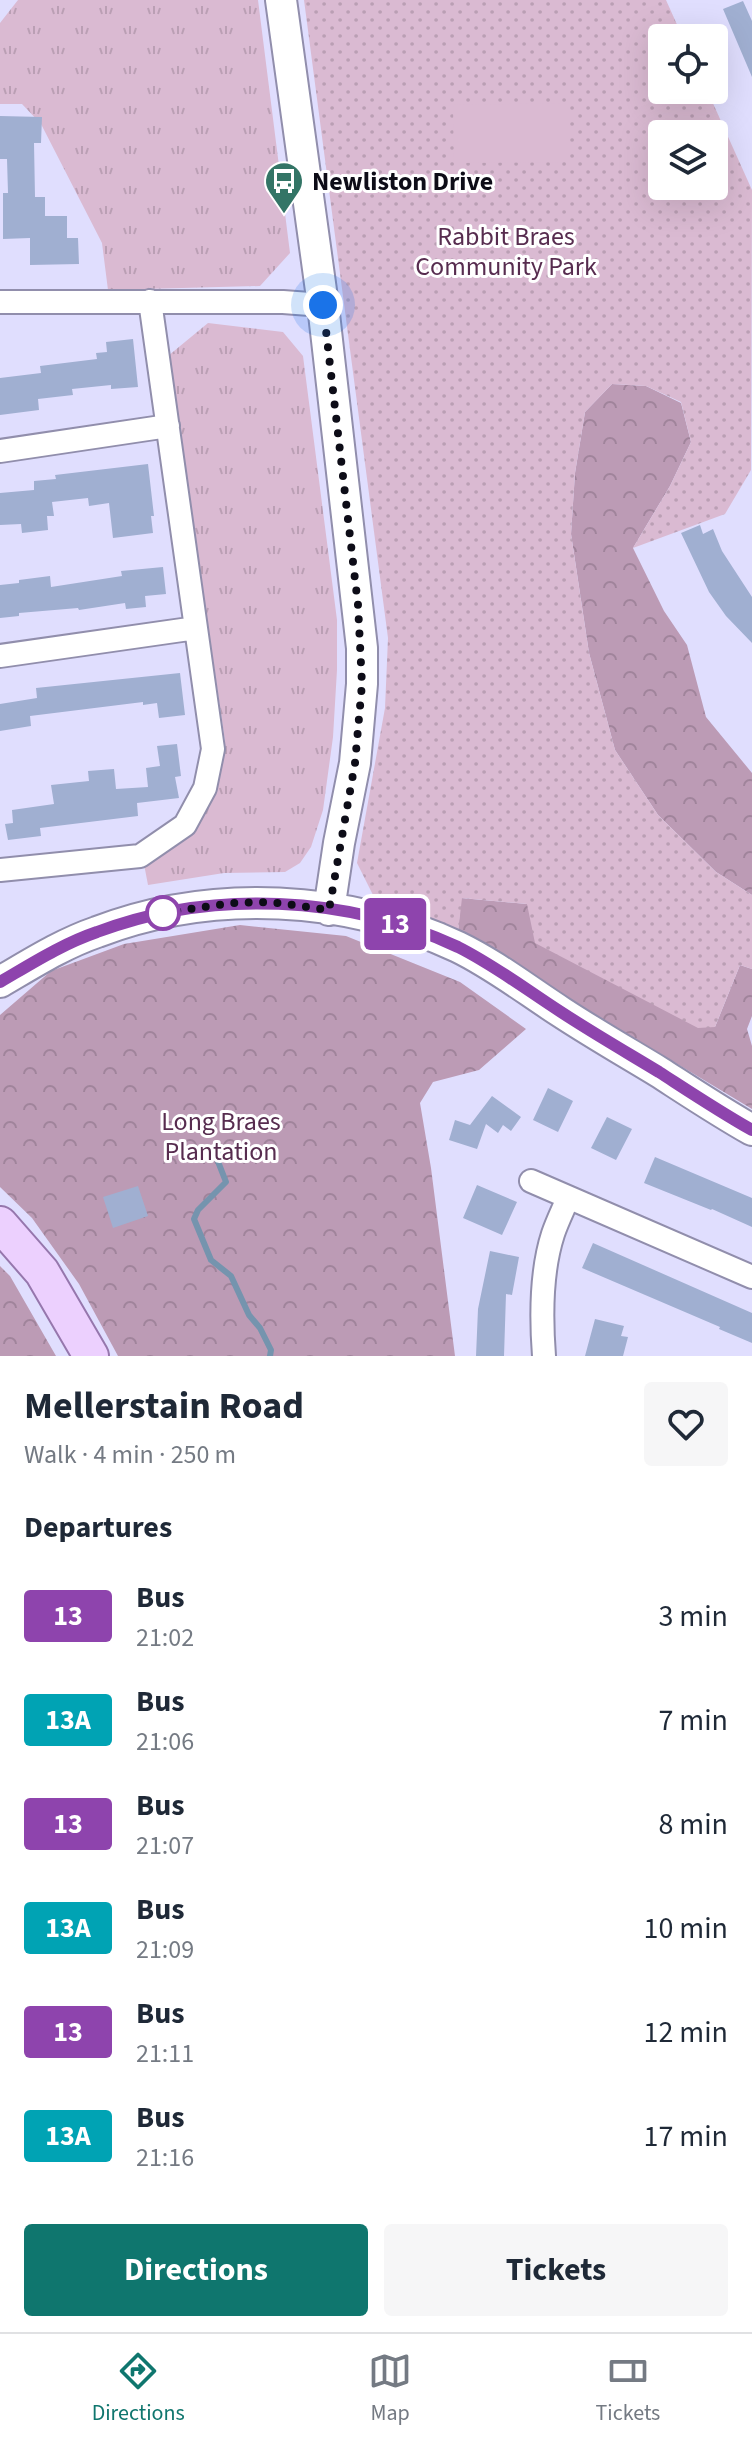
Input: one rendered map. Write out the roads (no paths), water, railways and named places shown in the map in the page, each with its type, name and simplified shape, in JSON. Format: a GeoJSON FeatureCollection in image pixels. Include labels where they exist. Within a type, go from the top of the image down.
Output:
{"type":"FeatureCollection","features":[{"type":"Feature","properties":{"kind":"main road"},"geometry":{"type":"LineString","coordinates":[[0,1224],[42,1272],[91,1356]]}},
{"type":"Feature","properties":{"kind":"street"},"geometry":{"type":"LineString","coordinates":[[281,0],[323,305],[358,605],[362,684],[355,763],[329,910]]}},
{"type":"Feature","properties":{"kind":"street"},"geometry":{"type":"LineString","coordinates":[[0,870],[140,856],[185,825],[205,788],[213,749],[150,301]]}},
{"type":"Feature","properties":{"kind":"street"},"geometry":{"type":"LineString","coordinates":[[0,302],[283,302],[323,305]]}},
{"type":"Feature","properties":{"kind":"street"},"geometry":{"type":"LineString","coordinates":[[0,451],[168,426]]}},
{"type":"Feature","properties":{"kind":"street"},"geometry":{"type":"LineString","coordinates":[[0,656],[196,628]]}},
{"type":"Feature","properties":{"kind":"street"},"geometry":{"type":"LineString","coordinates":[[0,982],[52,951],[98,931],[193,907],[271,902],[370,917],[433,937],[489,964],[562,1013],[752,1130]]}},
{"type":"Feature","properties":{"kind":"street"},"geometry":{"type":"LineString","coordinates":[[531,1181],[752,1277]]}},
{"type":"Feature","properties":{"kind":"street"},"geometry":{"type":"LineString","coordinates":[[544,1356],[542,1332],[547,1262],[553,1235],[568,1198]]}},
{"type":"Feature","properties":{"kind":"waterway"},"geometry":{"type":"LineString","coordinates":[[219,1149],[217,1159],[226,1182],[198,1210],[194,1219],[211,1260],[231,1276],[249,1315],[271,1350],[270,1356]]}},
{"type":"Feature","properties":{"kind":"place","name":"Newliston Drive"},"geometry":{"type":"Point","coordinates":[284,215]}},
{"type":"Feature","properties":{"kind":"park label","name":"Rabbit Braes Community Park"},"geometry":{"type":"Point","coordinates":[506,251]}},
{"type":"Feature","properties":{"kind":"park label","name":"Long Braes Plantation"},"geometry":{"type":"Point","coordinates":[221,1136]}}]}
